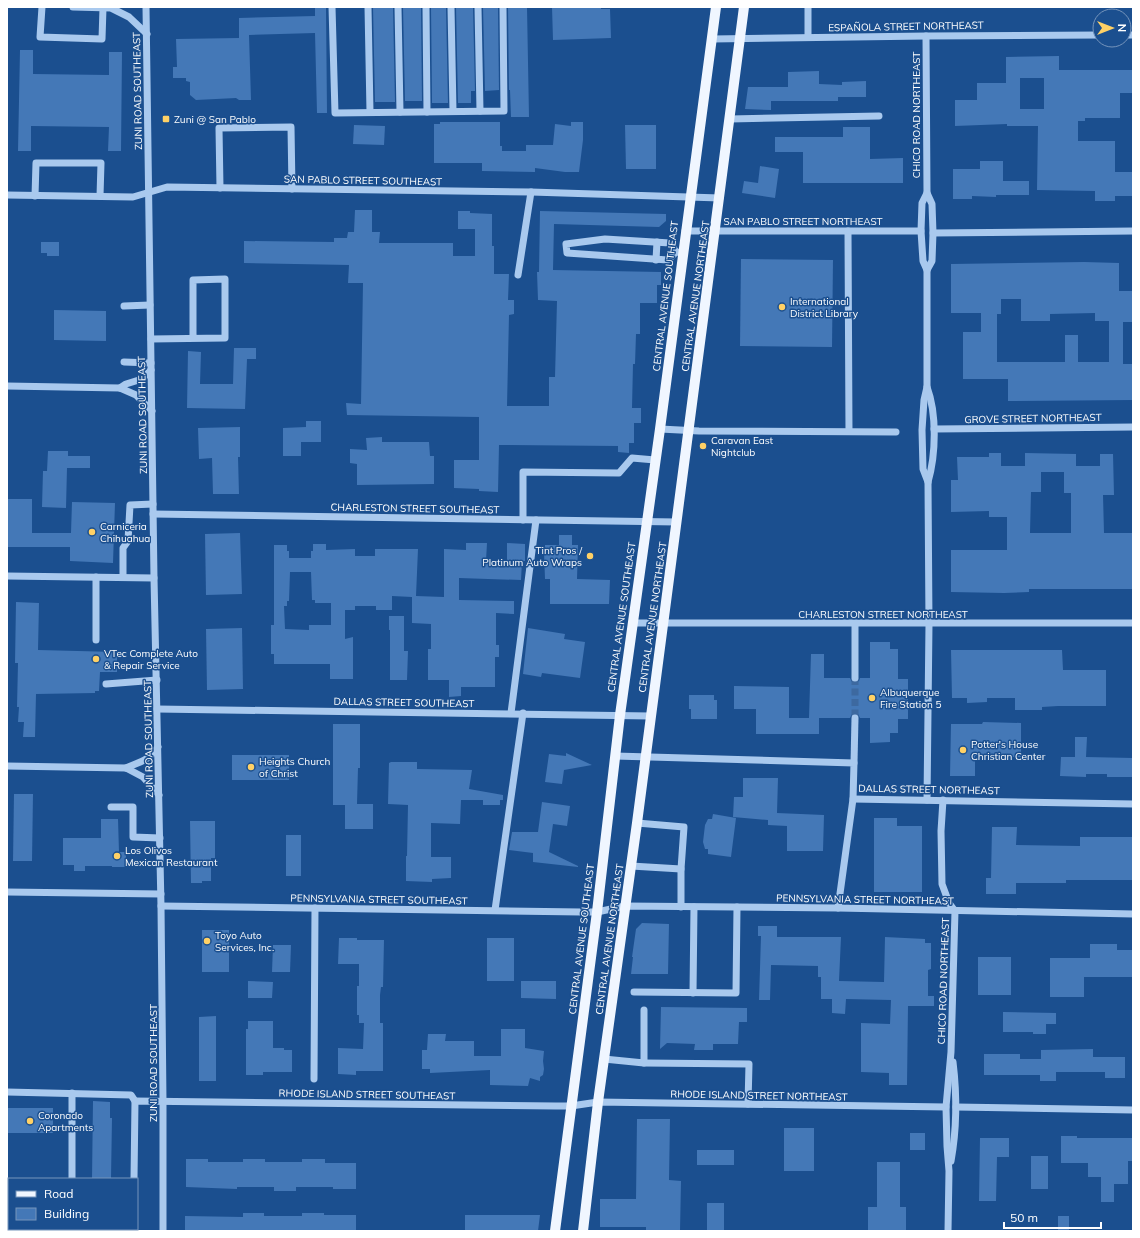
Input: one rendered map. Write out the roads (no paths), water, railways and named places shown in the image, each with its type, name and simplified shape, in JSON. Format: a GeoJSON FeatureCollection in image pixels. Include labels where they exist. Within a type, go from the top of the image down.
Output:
{"type":"FeatureCollection","features":[{"type":"Feature","properties":{"kind":"main road","name":"CENTRAL AVENUE SOUTHEAST"},"geometry":{"type":"LineString","coordinates":[[555,1231],[597,912],[632,623],[660,429],[679,252],[685,232],[716,7]]}},
{"type":"Feature","properties":{"kind":"main road","name":"CENTRAL AVENUE NORTHEAST"},"geometry":{"type":"LineString","coordinates":[[583,1231],[598,1102],[646,757],[716,231],[744,7]]}},
{"type":"Feature","properties":{"kind":"street"},"geometry":{"type":"LineString","coordinates":[[42,7],[40,37],[102,39],[102,8]]}},
{"type":"Feature","properties":{"kind":"street"},"geometry":{"type":"LineString","coordinates":[[73,7],[112,7],[129,17],[147,34]]}},
{"type":"Feature","properties":{"kind":"street","name":"ZUNI ROAD SOUTHEAST"},"geometry":{"type":"LineString","coordinates":[[146,7],[154,578],[161,894],[163,1231]]}},
{"type":"Feature","properties":{"kind":"street"},"geometry":{"type":"LineString","coordinates":[[332,7],[335,113],[504,111],[502,7]]}},
{"type":"Feature","properties":{"kind":"street"},"geometry":{"type":"LineString","coordinates":[[368,7],[370,112]]}},
{"type":"Feature","properties":{"kind":"street"},"geometry":{"type":"LineString","coordinates":[[398,7],[400,112]]}},
{"type":"Feature","properties":{"kind":"street"},"geometry":{"type":"LineString","coordinates":[[426,7],[427,112]]}},
{"type":"Feature","properties":{"kind":"street"},"geometry":{"type":"LineString","coordinates":[[451,7],[453,112]]}},
{"type":"Feature","properties":{"kind":"street"},"geometry":{"type":"LineString","coordinates":[[478,7],[480,111]]}},
{"type":"Feature","properties":{"kind":"street"},"geometry":{"type":"LineString","coordinates":[[808,7],[808,37]]}},
{"type":"Feature","properties":{"kind":"street","name":"ESPAÑOLA STREET NORTHEAST"},"geometry":{"type":"LineString","coordinates":[[712,39],[1092,35]]}},
{"type":"Feature","properties":{"kind":"street","name":"CHICO ROAD NORTHEAST"},"geometry":{"type":"LineString","coordinates":[[926,36],[926,193],[922,203],[921,232],[923,261],[927,270],[927,386],[924,400],[922,430],[923,469],[928,482]]}},
{"type":"Feature","properties":{"kind":"street"},"geometry":{"type":"LineString","coordinates":[[730,120],[879,116]]}},
{"type":"Feature","properties":{"kind":"street"},"geometry":{"type":"LineString","coordinates":[[220,188],[219,128],[291,127],[292,189]]}},
{"type":"Feature","properties":{"kind":"street"},"geometry":{"type":"LineString","coordinates":[[35,196],[36,163],[101,163],[100,196]]}},
{"type":"Feature","properties":{"kind":"street","name":"SAN PABLO STREET SOUTHEAST"},"geometry":{"type":"LineString","coordinates":[[7,195],[133,197],[166,187],[531,192],[720,198]]}},
{"type":"Feature","properties":{"kind":"street"},"geometry":{"type":"LineString","coordinates":[[518,275],[531,192]]}},
{"type":"Feature","properties":{"kind":"street","name":"CHICO ROAD NORTHEAST"},"geometry":{"type":"LineString","coordinates":[[926,193],[932,204],[933,233],[932,261],[927,270]]}},
{"type":"Feature","properties":{"kind":"street"},"geometry":{"type":"LineString","coordinates":[[933,233],[1133,231]]}},
{"type":"Feature","properties":{"kind":"street","name":"SAN PABLO STREET NORTHEAST"},"geometry":{"type":"LineString","coordinates":[[685,232],[921,232]]}},
{"type":"Feature","properties":{"kind":"street"},"geometry":{"type":"LineString","coordinates":[[848,232],[849,431]]}},
{"type":"Feature","properties":{"kind":"street"},"geometry":{"type":"LineString","coordinates":[[605,239],[657,242],[670,243],[679,252],[668,260],[656,260],[567,253],[566,244],[605,239]]}},
{"type":"Feature","properties":{"kind":"street"},"geometry":{"type":"LineString","coordinates":[[656,260],[657,242]]}},
{"type":"Feature","properties":{"kind":"street"},"geometry":{"type":"LineString","coordinates":[[151,339],[225,338],[225,279],[193,280],[193,338]]}},
{"type":"Feature","properties":{"kind":"street"},"geometry":{"type":"LineString","coordinates":[[124,306],[150,305]]}},
{"type":"Feature","properties":{"kind":"street"},"geometry":{"type":"LineString","coordinates":[[120,388],[142,378],[151,366],[124,362]]}},
{"type":"Feature","properties":{"kind":"street"},"geometry":{"type":"LineString","coordinates":[[7,386],[120,388],[136,395],[152,411]]}},
{"type":"Feature","properties":{"kind":"street","name":"CHICO ROAD NORTHEAST"},"geometry":{"type":"LineString","coordinates":[[927,386],[932,400],[934,429],[932,469],[928,482],[929,624],[927,800]]}},
{"type":"Feature","properties":{"kind":"street","name":"GROVE STREET NORTHEAST"},"geometry":{"type":"LineString","coordinates":[[934,429],[1133,427]]}},
{"type":"Feature","properties":{"kind":"street"},"geometry":{"type":"LineString","coordinates":[[660,429],[689,431],[896,432]]}},
{"type":"Feature","properties":{"kind":"street"},"geometry":{"type":"LineString","coordinates":[[523,520],[523,472],[618,473],[632,458],[655,460]]}},
{"type":"Feature","properties":{"kind":"street"},"geometry":{"type":"LineString","coordinates":[[123,577],[124,548],[128,541],[130,505],[153,504]]}},
{"type":"Feature","properties":{"kind":"street","name":"CHARLESTON STREET SOUTHEAST"},"geometry":{"type":"LineString","coordinates":[[153,514],[677,522]]}},
{"type":"Feature","properties":{"kind":"street"},"geometry":{"type":"LineString","coordinates":[[511,713],[536,520]]}},
{"type":"Feature","properties":{"kind":"street"},"geometry":{"type":"LineString","coordinates":[[7,576],[154,578]]}},
{"type":"Feature","properties":{"kind":"street"},"geometry":{"type":"LineString","coordinates":[[96,577],[96,640]]}},
{"type":"Feature","properties":{"kind":"street","name":"CHARLESTON STREET NORTHEAST"},"geometry":{"type":"LineString","coordinates":[[632,623],[1133,623]]}},
{"type":"Feature","properties":{"kind":"street"},"geometry":{"type":"LineString","coordinates":[[855,624],[855,678]]}},
{"type":"Feature","properties":{"kind":"street"},"geometry":{"type":"LineString","coordinates":[[106,684],[157,680]]}},
{"type":"Feature","properties":{"kind":"street","name":"DALLAS STREET SOUTHEAST"},"geometry":{"type":"LineString","coordinates":[[157,708],[651,716]]}},
{"type":"Feature","properties":{"kind":"street"},"geometry":{"type":"LineString","coordinates":[[496,910],[523,714]]}},
{"type":"Feature","properties":{"kind":"street","name":"DALLAS STREET NORTHEAST"},"geometry":{"type":"LineString","coordinates":[[855,718],[853,799],[1133,804]]}},
{"type":"Feature","properties":{"kind":"street"},"geometry":{"type":"LineString","coordinates":[[7,766],[126,768],[144,761],[151,756],[158,747]]}},
{"type":"Feature","properties":{"kind":"street"},"geometry":{"type":"LineString","coordinates":[[615,756],[854,763]]}},
{"type":"Feature","properties":{"kind":"street"},"geometry":{"type":"LineString","coordinates":[[126,768],[143,777],[159,795]]}},
{"type":"Feature","properties":{"kind":"street"},"geometry":{"type":"LineString","coordinates":[[838,908],[853,799]]}},
{"type":"Feature","properties":{"kind":"street"},"geometry":{"type":"LineString","coordinates":[[942,800],[942,884],[949,903],[955,911]]}},
{"type":"Feature","properties":{"kind":"street"},"geometry":{"type":"LineString","coordinates":[[111,807],[133,807],[133,837],[160,838]]}},
{"type":"Feature","properties":{"kind":"street"},"geometry":{"type":"LineString","coordinates":[[637,823],[684,827],[681,868],[682,907]]}},
{"type":"Feature","properties":{"kind":"street"},"geometry":{"type":"LineString","coordinates":[[631,866],[681,868]]}},
{"type":"Feature","properties":{"kind":"street"},"geometry":{"type":"LineString","coordinates":[[7,892],[161,894]]}},
{"type":"Feature","properties":{"kind":"street","name":"PENNSYLVANIA STREET SOUTHEAST"},"geometry":{"type":"LineString","coordinates":[[161,906],[597,912]]}},
{"type":"Feature","properties":{"kind":"street","name":"PENNSYLVANIA STREET NORTHEAST"},"geometry":{"type":"LineString","coordinates":[[597,912],[626,906],[838,908],[1133,914]]}},
{"type":"Feature","properties":{"kind":"street"},"geometry":{"type":"LineString","coordinates":[[693,993],[694,907]]}},
{"type":"Feature","properties":{"kind":"street"},"geometry":{"type":"LineString","coordinates":[[634,992],[736,993],[737,907]]}},
{"type":"Feature","properties":{"kind":"street"},"geometry":{"type":"LineString","coordinates":[[314,1079],[315,908]]}},
{"type":"Feature","properties":{"kind":"street","name":"CHICO ROAD NORTHEAST"},"geometry":{"type":"LineString","coordinates":[[948,1231],[949,1171],[946,1107],[951,1052],[955,911]]}},
{"type":"Feature","properties":{"kind":"street"},"geometry":{"type":"LineString","coordinates":[[644,1010],[644,1063]]}},
{"type":"Feature","properties":{"kind":"street","name":"CHICO ROAD NORTHEAST"},"geometry":{"type":"LineString","coordinates":[[949,1171],[954,1146],[956,1107],[951,1052]]}},
{"type":"Feature","properties":{"kind":"street"},"geometry":{"type":"LineString","coordinates":[[604,1060],[644,1063],[749,1064],[748,1104]]}},
{"type":"Feature","properties":{"kind":"street"},"geometry":{"type":"LineString","coordinates":[[7,1092],[131,1094],[135,1101],[134,1178]]}},
{"type":"Feature","properties":{"kind":"street"},"geometry":{"type":"LineString","coordinates":[[72,1093],[72,1178]]}},
{"type":"Feature","properties":{"kind":"street","name":"RHODE ISLAND STREET SOUTHEAST"},"geometry":{"type":"LineString","coordinates":[[135,1101],[571,1106]]}},
{"type":"Feature","properties":{"kind":"street","name":"RHODE ISLAND STREET NORTHEAST"},"geometry":{"type":"LineString","coordinates":[[571,1106],[598,1102],[946,1107]]}},
{"type":"Feature","properties":{"kind":"street"},"geometry":{"type":"LineString","coordinates":[[956,1107],[1133,1110]]}},
{"type":"Feature","properties":{"kind":"tunnel"},"geometry":{"type":"LineString","coordinates":[[855,678],[855,718]]}},
{"type":"Feature","properties":{"kind":"place","name":"Zuni @ San Pablo"},"geometry":{"type":"Point","coordinates":[166,119]}},
{"type":"Feature","properties":{"kind":"place","name":"International District Library"},"geometry":{"type":"Point","coordinates":[782,307]}},
{"type":"Feature","properties":{"kind":"place","name":"Caravan East Nightclub"},"geometry":{"type":"Point","coordinates":[703,446]}},
{"type":"Feature","properties":{"kind":"place","name":"Carniceria Chihuahua"},"geometry":{"type":"Point","coordinates":[92,532]}},
{"type":"Feature","properties":{"kind":"place","name":"Tint Pros / Platinum Auto Wraps"},"geometry":{"type":"Point","coordinates":[590,556]}},
{"type":"Feature","properties":{"kind":"place","name":"VTec Complete Auto & Repair Service"},"geometry":{"type":"Point","coordinates":[96,659]}},
{"type":"Feature","properties":{"kind":"place","name":"Albuquerque Fire Station 5"},"geometry":{"type":"Point","coordinates":[872,698]}},
{"type":"Feature","properties":{"kind":"place","name":"Potter's House Christian Center"},"geometry":{"type":"Point","coordinates":[963,750]}},
{"type":"Feature","properties":{"kind":"place","name":"Heights Church of Christ"},"geometry":{"type":"Point","coordinates":[251,767]}},
{"type":"Feature","properties":{"kind":"place","name":"Los Olivos Mexican Restaurant"},"geometry":{"type":"Point","coordinates":[117,856]}},
{"type":"Feature","properties":{"kind":"place","name":"Toyo Auto Services, Inc."},"geometry":{"type":"Point","coordinates":[207,941]}},
{"type":"Feature","properties":{"kind":"place","name":"Coronado Apartments"},"geometry":{"type":"Point","coordinates":[30,1121]}}]}
